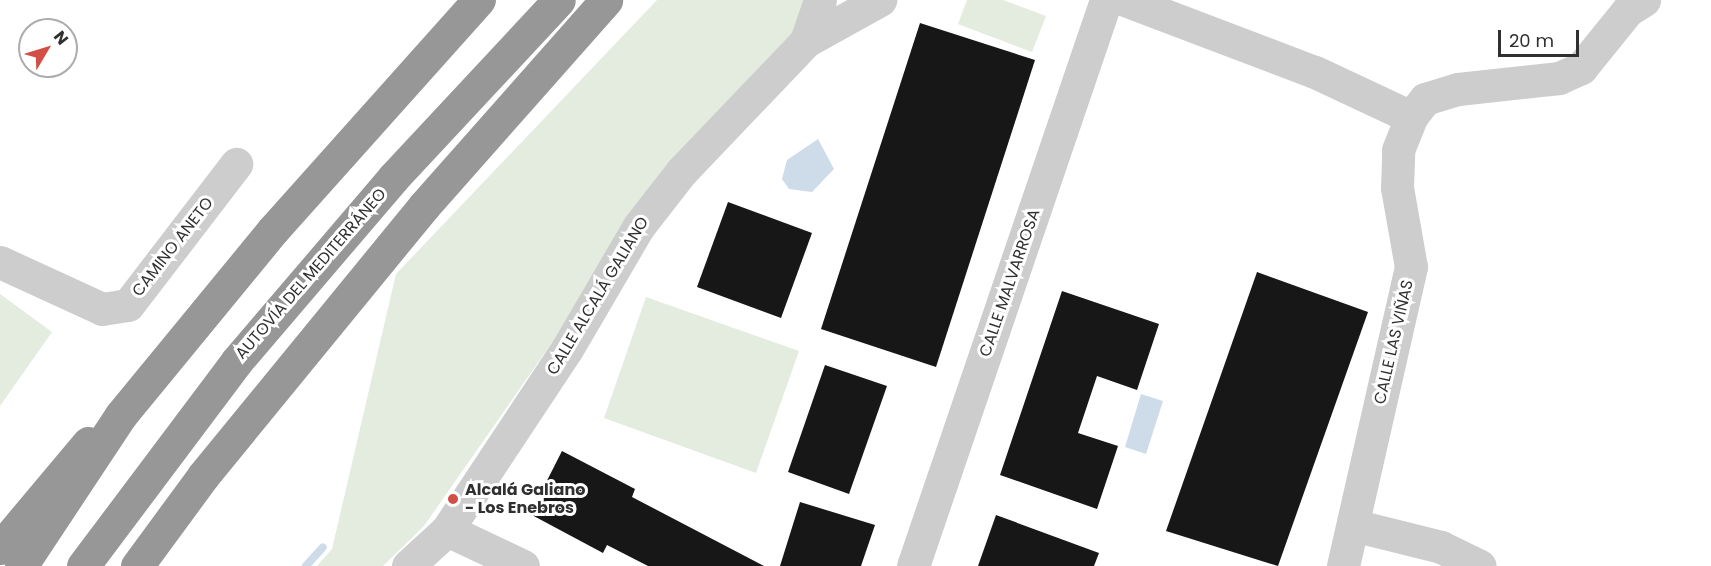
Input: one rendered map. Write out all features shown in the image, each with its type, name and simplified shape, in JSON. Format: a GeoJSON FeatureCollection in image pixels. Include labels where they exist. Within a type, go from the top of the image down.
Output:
{"type":"FeatureCollection","features":[{"type":"Feature","properties":{"kind":"highway"},"geometry":{"type":"LineString","coordinates":[[21,566],[121,415],[273,230],[478,0]]}},
{"type":"Feature","properties":{"kind":"highway","name":"AUTOVÍA DEL MEDITERRÁNEO"},"geometry":{"type":"LineString","coordinates":[[83,566],[236,362],[393,178],[559,0]]}},
{"type":"Feature","properties":{"kind":"highway"},"geometry":{"type":"LineString","coordinates":[[137,566],[203,476],[424,206],[550,68],[606,0]]}},
{"type":"Feature","properties":{"kind":"highway"},"geometry":{"type":"LineString","coordinates":[[550,68],[621,0]]}},
{"type":"Feature","properties":{"kind":"highway"},"geometry":{"type":"LineString","coordinates":[[0,548],[69,460],[121,415]]}},
{"type":"Feature","properties":{"kind":"street","name":"CALLE ALCALÁ GALIANO"},"geometry":{"type":"LineString","coordinates":[[806,41],[820,0]]}},
{"type":"Feature","properties":{"kind":"street","name":"CALLE ALCALÁ GALIANO"},"geometry":{"type":"LineString","coordinates":[[408,566],[447,530],[567,349],[639,226],[681,172],[806,41],[880,0]]}},
{"type":"Feature","properties":{"kind":"street","name":"CALLE MALVARROSA"},"geometry":{"type":"LineString","coordinates":[[913,566],[1106,0]]}},
{"type":"Feature","properties":{"kind":"street"},"geometry":{"type":"LineString","coordinates":[[1125,0],[1315,72],[1411,117],[1425,99],[1458,89],[1559,78],[1581,69],[1628,10],[1644,0]]}},
{"type":"Feature","properties":{"kind":"street","name":"CALLE LAS VIÑAS"},"geometry":{"type":"LineString","coordinates":[[1343,566],[1411,267],[1397,188],[1398,150],[1411,117]]}},
{"type":"Feature","properties":{"kind":"street","name":"CAMINO ANETO"},"geometry":{"type":"LineString","coordinates":[[0,262],[102,309],[128,305],[236,164]]}},
{"type":"Feature","properties":{"kind":"street"},"geometry":{"type":"LineString","coordinates":[[1353,525],[1441,547],[1480,566]]}},
{"type":"Feature","properties":{"kind":"street"},"geometry":{"type":"LineString","coordinates":[[447,530],[522,566]]}},
{"type":"Feature","properties":{"kind":"shaded area"},"geometry":{"type":"Polygon","coordinates":[[[657,0],[805,0],[793,33],[553,341],[424,526],[383,566],[317,566],[332,549],[396,274],[657,0]]]}},
{"type":"Feature","properties":{"kind":"shaded area"},"geometry":{"type":"Polygon","coordinates":[[[967,0],[1003,0],[1046,16],[1032,52],[958,24],[967,0]]]}},
{"type":"Feature","properties":{"kind":"shaded area"},"geometry":{"type":"Polygon","coordinates":[[[0,294],[52,332],[0,406],[0,294]]]}},
{"type":"Feature","properties":{"kind":"shaded area"},"geometry":{"type":"Polygon","coordinates":[[[646,297],[799,351],[756,473],[604,418],[646,297]]]}},
{"type":"Feature","properties":{"kind":"water"},"geometry":{"type":"Polygon","coordinates":[[[818,139],[834,169],[812,192],[789,189],[782,179],[787,160],[818,139]]]}},
{"type":"Feature","properties":{"kind":"water"},"geometry":{"type":"Polygon","coordinates":[[[1141,394],[1163,401],[1146,454],[1125,447],[1141,394]]]}},
{"type":"Feature","properties":{"kind":"building"},"geometry":{"type":"Polygon","coordinates":[[[920,23],[1035,60],[936,367],[821,329],[920,23]]]}},
{"type":"Feature","properties":{"kind":"building"},"geometry":{"type":"Polygon","coordinates":[[[728,202],[812,233],[781,318],[697,287],[728,202]]]}},
{"type":"Feature","properties":{"kind":"building"},"geometry":{"type":"Polygon","coordinates":[[[1257,272],[1368,312],[1278,566],[1166,531],[1257,272]]]}},
{"type":"Feature","properties":{"kind":"building"},"geometry":{"type":"Polygon","coordinates":[[[1062,291],[1159,324],[1137,390],[1097,376],[1078,433],[1118,446],[1097,509],[1000,475],[1062,291]]]}},
{"type":"Feature","properties":{"kind":"building"},"geometry":{"type":"Polygon","coordinates":[[[825,365],[887,386],[849,494],[788,472],[825,365]]]}},
{"type":"Feature","properties":{"kind":"building"},"geometry":{"type":"Polygon","coordinates":[[[562,451],[635,489],[632,497],[764,566],[648,566],[607,545],[603,553],[530,514],[562,451]]]}},
{"type":"Feature","properties":{"kind":"building"},"geometry":{"type":"Polygon","coordinates":[[[800,502],[875,525],[861,566],[780,566],[800,502]]]}},
{"type":"Feature","properties":{"kind":"building"},"geometry":{"type":"Polygon","coordinates":[[[996,515],[1099,553],[1094,566],[978,566],[996,515]]]}},
{"type":"Feature","properties":{"kind":"waterway"},"geometry":{"type":"LineString","coordinates":[[306,566],[323,547]]}},
{"type":"Feature","properties":{"kind":"place","name":"Alcalá Galiano - Los Enebros"},"geometry":{"type":"Point","coordinates":[453,499]}}]}
